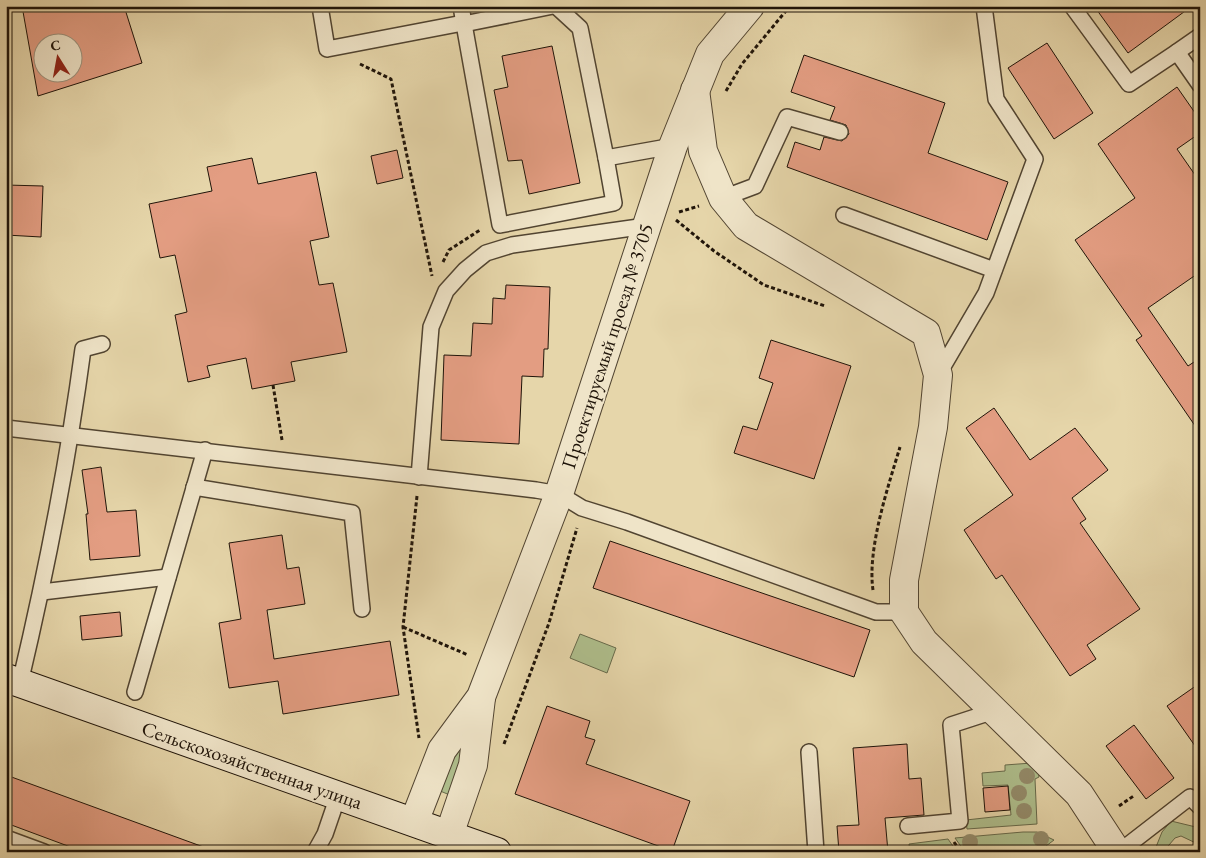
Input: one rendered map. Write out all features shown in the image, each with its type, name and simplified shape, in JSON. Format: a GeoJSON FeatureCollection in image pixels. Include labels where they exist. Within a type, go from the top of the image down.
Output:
{"type":"FeatureCollection","features":[{"type":"Feature","properties":{"kind":"street","name":"Проектируемый проезд № 3705"},"geometry":{"type":"LineString","coordinates":[[446,843],[473,765],[481,697],[559,494],[658,220],[673,146],[710,54],[750,6]]}},
{"type":"Feature","properties":{"kind":"street"},"geometry":{"type":"LineString","coordinates":[[695,90],[702,151],[723,198],[746,226],[926,333],[938,375],[933,427],[904,580],[904,612],[924,642],[1079,794],[1118,852]]}},
{"type":"Feature","properties":{"kind":"street","name":"Сельскохозяйственная улица"},"geometry":{"type":"LineString","coordinates":[[13,681],[414,822],[446,843],[497,852]]}},
{"type":"Feature","properties":{"kind":"street","name":"Проектируемый проезд № 3705"},"geometry":{"type":"LineString","coordinates":[[414,822],[442,750],[481,697]]}},
{"type":"Feature","properties":{"kind":"lane"},"geometry":{"type":"LineString","coordinates":[[320,6],[327,49],[464,23],[555,6],[580,28],[614,203],[500,225],[464,23],[461,6]]}},
{"type":"Feature","properties":{"kind":"lane"},"geometry":{"type":"LineString","coordinates":[[938,375],[986,293],[1035,159],[996,99],[984,6]]}},
{"type":"Feature","properties":{"kind":"lane"},"geometry":{"type":"LineString","coordinates":[[1072,6],[1129,84],[1200,36]]}},
{"type":"Feature","properties":{"kind":"lane"},"geometry":{"type":"LineString","coordinates":[[1177,52],[1200,84]]}},
{"type":"Feature","properties":{"kind":"lane"},"geometry":{"type":"LineString","coordinates":[[723,198],[755,186],[787,117],[840,132]]}},
{"type":"Feature","properties":{"kind":"lane"},"geometry":{"type":"LineString","coordinates":[[606,158],[673,146]]}},
{"type":"Feature","properties":{"kind":"lane"},"geometry":{"type":"LineString","coordinates":[[844,215],[994,270]]}},
{"type":"Feature","properties":{"kind":"lane"},"geometry":{"type":"LineString","coordinates":[[419,477],[431,327],[446,291],[465,270],[486,253],[512,245],[658,220]]}},
{"type":"Feature","properties":{"kind":"lane"},"geometry":{"type":"LineString","coordinates":[[13,681],[42,592],[72,437],[83,349],[102,344]]}},
{"type":"Feature","properties":{"kind":"lane"},"geometry":{"type":"LineString","coordinates":[[6,428],[72,437],[205,450],[559,494],[582,508],[628,522],[876,612],[904,612]]}},
{"type":"Feature","properties":{"kind":"lane"},"geometry":{"type":"LineString","coordinates":[[135,692],[205,450]]}},
{"type":"Feature","properties":{"kind":"lane"},"geometry":{"type":"LineString","coordinates":[[194,487],[352,513],[362,609]]}},
{"type":"Feature","properties":{"kind":"lane"},"geometry":{"type":"LineString","coordinates":[[42,592],[168,577]]}},
{"type":"Feature","properties":{"kind":"lane"},"geometry":{"type":"LineString","coordinates":[[908,826],[960,821],[951,725],[994,711]]}},
{"type":"Feature","properties":{"kind":"lane"},"geometry":{"type":"LineString","coordinates":[[808,752],[816,852]]}},
{"type":"Feature","properties":{"kind":"lane"},"geometry":{"type":"LineString","coordinates":[[315,852],[325,834],[338,796]]}},
{"type":"Feature","properties":{"kind":"lane"},"geometry":{"type":"LineString","coordinates":[[1118,852],[1190,797],[1200,807]]}},
{"type":"Feature","properties":{"kind":"lane"},"geometry":{"type":"LineString","coordinates":[[6,838],[44,852]]}},
{"type":"Feature","properties":{"kind":"path"},"geometry":{"type":"LineString","coordinates":[[722,98],[742,64],[790,6]]}},
{"type":"Feature","properties":{"kind":"path"},"geometry":{"type":"LineString","coordinates":[[327,49],[391,79],[433,281]]}},
{"type":"Feature","properties":{"kind":"path"},"geometry":{"type":"LineString","coordinates":[[658,220],[714,251],[764,285],[831,308]]}},
{"type":"Feature","properties":{"kind":"path"},"geometry":{"type":"LineString","coordinates":[[273,385],[280,424]]}},
{"type":"Feature","properties":{"kind":"path"},"geometry":{"type":"LineString","coordinates":[[876,612],[871,577],[882,507],[901,444]]}},
{"type":"Feature","properties":{"kind":"path"},"geometry":{"type":"LineString","coordinates":[[419,477],[403,627],[419,742]]}},
{"type":"Feature","properties":{"kind":"path"},"geometry":{"type":"LineString","coordinates":[[403,627],[474,657]]}},
{"type":"Feature","properties":{"kind":"green space"},"geometry":{"type":"Polygon","coordinates":[[[580,634],[616,648],[607,673],[570,658],[580,634]]]}},
{"type":"Feature","properties":{"kind":"green space"},"geometry":{"type":"Polygon","coordinates":[[[467,722],[457,798],[433,788],[467,722]]]}},
{"type":"Feature","properties":{"kind":"green space"},"geometry":{"type":"Polygon","coordinates":[[[1032,763],[1038,768],[1039,777],[1035,779],[1037,824],[967,829],[966,820],[1011,815],[1008,785],[983,786],[982,773],[1005,771],[1005,765],[1032,763]]]}},
{"type":"Feature","properties":{"kind":"green space"},"geometry":{"type":"Polygon","coordinates":[[[1171,821],[1200,828],[1200,845],[1181,836],[1175,838],[1163,852],[1154,852],[1162,832],[1171,821]]]}},
{"type":"Feature","properties":{"kind":"green space"},"geometry":{"type":"Polygon","coordinates":[[[1037,832],[1054,840],[1038,852],[965,852],[955,838],[1037,832]]]}},
{"type":"Feature","properties":{"kind":"green space"},"geometry":{"type":"Polygon","coordinates":[[[948,839],[957,852],[910,852],[909,844],[948,839]]]}},
{"type":"Feature","properties":{"kind":"building"},"geometry":{"type":"Polygon","coordinates":[[[22,6],[124,6],[142,63],[38,96],[36,82],[82,82],[82,32],[32,32],[32,62],[22,6]]]}},
{"type":"Feature","properties":{"kind":"building"},"geometry":{"type":"Polygon","coordinates":[[[1094,6],[1192,6],[1128,53],[1094,6]]]}},
{"type":"Feature","properties":{"kind":"building"},"geometry":{"type":"Polygon","coordinates":[[[1047,43],[1093,113],[1054,139],[1008,68],[1047,43]]]}},
{"type":"Feature","properties":{"kind":"building"},"geometry":{"type":"Polygon","coordinates":[[[552,46],[580,183],[529,194],[522,160],[508,161],[494,90],[508,87],[502,56],[552,46]]]}},
{"type":"Feature","properties":{"kind":"building"},"geometry":{"type":"Polygon","coordinates":[[[804,55],[945,103],[928,153],[1008,182],[987,240],[787,167],[795,142],[820,150],[824,137],[842,141],[849,134],[846,125],[830,120],[835,107],[791,92],[804,55]]]}},
{"type":"Feature","properties":{"kind":"building"},"geometry":{"type":"Polygon","coordinates":[[[1177,87],[1200,120],[1200,133],[1177,149],[1200,182],[1200,272],[1148,308],[1188,366],[1200,358],[1200,433],[1136,340],[1142,336],[1075,240],[1135,198],[1098,144],[1177,87]]]}},
{"type":"Feature","properties":{"kind":"building"},"geometry":{"type":"Polygon","coordinates":[[[397,150],[403,178],[377,184],[371,156],[397,150]]]}},
{"type":"Feature","properties":{"kind":"building"},"geometry":{"type":"Polygon","coordinates":[[[252,158],[258,184],[316,172],[329,237],[310,241],[319,285],[333,283],[347,352],[291,362],[295,381],[252,389],[246,358],[207,366],[210,377],[188,382],[175,315],[187,312],[175,255],[160,258],[149,204],[212,191],[207,167],[252,158]]]}},
{"type":"Feature","properties":{"kind":"building"},"geometry":{"type":"Polygon","coordinates":[[[6,185],[43,186],[41,237],[6,235],[6,185]]]}},
{"type":"Feature","properties":{"kind":"building"},"geometry":{"type":"Polygon","coordinates":[[[506,285],[550,287],[548,349],[544,349],[543,377],[522,376],[519,444],[441,440],[444,355],[471,356],[473,323],[492,324],[493,298],[505,299],[506,285]]]}},
{"type":"Feature","properties":{"kind":"building"},"geometry":{"type":"Polygon","coordinates":[[[771,340],[851,366],[814,479],[734,453],[743,426],[757,430],[773,383],[759,378],[771,340]]]}},
{"type":"Feature","properties":{"kind":"building"},"geometry":{"type":"Polygon","coordinates":[[[994,408],[1030,460],[1075,428],[1108,470],[1072,498],[1086,519],[1080,523],[1140,609],[1087,645],[1096,659],[1070,676],[1002,575],[996,579],[964,530],[1013,495],[966,428],[994,408]]]}},
{"type":"Feature","properties":{"kind":"building"},"geometry":{"type":"Polygon","coordinates":[[[101,467],[107,512],[136,510],[140,556],[90,560],[86,514],[88,514],[82,470],[101,467]]]}},
{"type":"Feature","properties":{"kind":"building"},"geometry":{"type":"Polygon","coordinates":[[[282,535],[287,569],[299,567],[305,604],[267,610],[274,659],[390,641],[399,695],[283,714],[278,681],[229,688],[219,623],[241,619],[229,543],[282,535]]]}},
{"type":"Feature","properties":{"kind":"building"},"geometry":{"type":"Polygon","coordinates":[[[610,541],[870,630],[854,677],[593,588],[610,541]]]}},
{"type":"Feature","properties":{"kind":"building"},"geometry":{"type":"Polygon","coordinates":[[[120,612],[122,636],[82,640],[80,616],[120,612]]]}},
{"type":"Feature","properties":{"kind":"building"},"geometry":{"type":"Polygon","coordinates":[[[1200,683],[1200,753],[1167,706],[1200,683]]]}},
{"type":"Feature","properties":{"kind":"building"},"geometry":{"type":"Polygon","coordinates":[[[547,706],[590,721],[585,737],[595,740],[586,764],[690,801],[672,851],[515,794],[547,706]]]}},
{"type":"Feature","properties":{"kind":"building"},"geometry":{"type":"Polygon","coordinates":[[[1134,725],[1174,778],[1146,799],[1106,746],[1134,725]]]}},
{"type":"Feature","properties":{"kind":"building"},"geometry":{"type":"Polygon","coordinates":[[[907,744],[909,779],[921,778],[924,815],[885,818],[888,852],[839,852],[837,826],[859,825],[853,748],[907,744]]]}},
{"type":"Feature","properties":{"kind":"building"},"geometry":{"type":"Polygon","coordinates":[[[6,775],[209,849],[208,852],[84,852],[6,823],[6,775]]]}},
{"type":"Feature","properties":{"kind":"building"},"geometry":{"type":"Polygon","coordinates":[[[1008,786],[1010,810],[985,812],[983,788],[1008,786]]]}}]}
